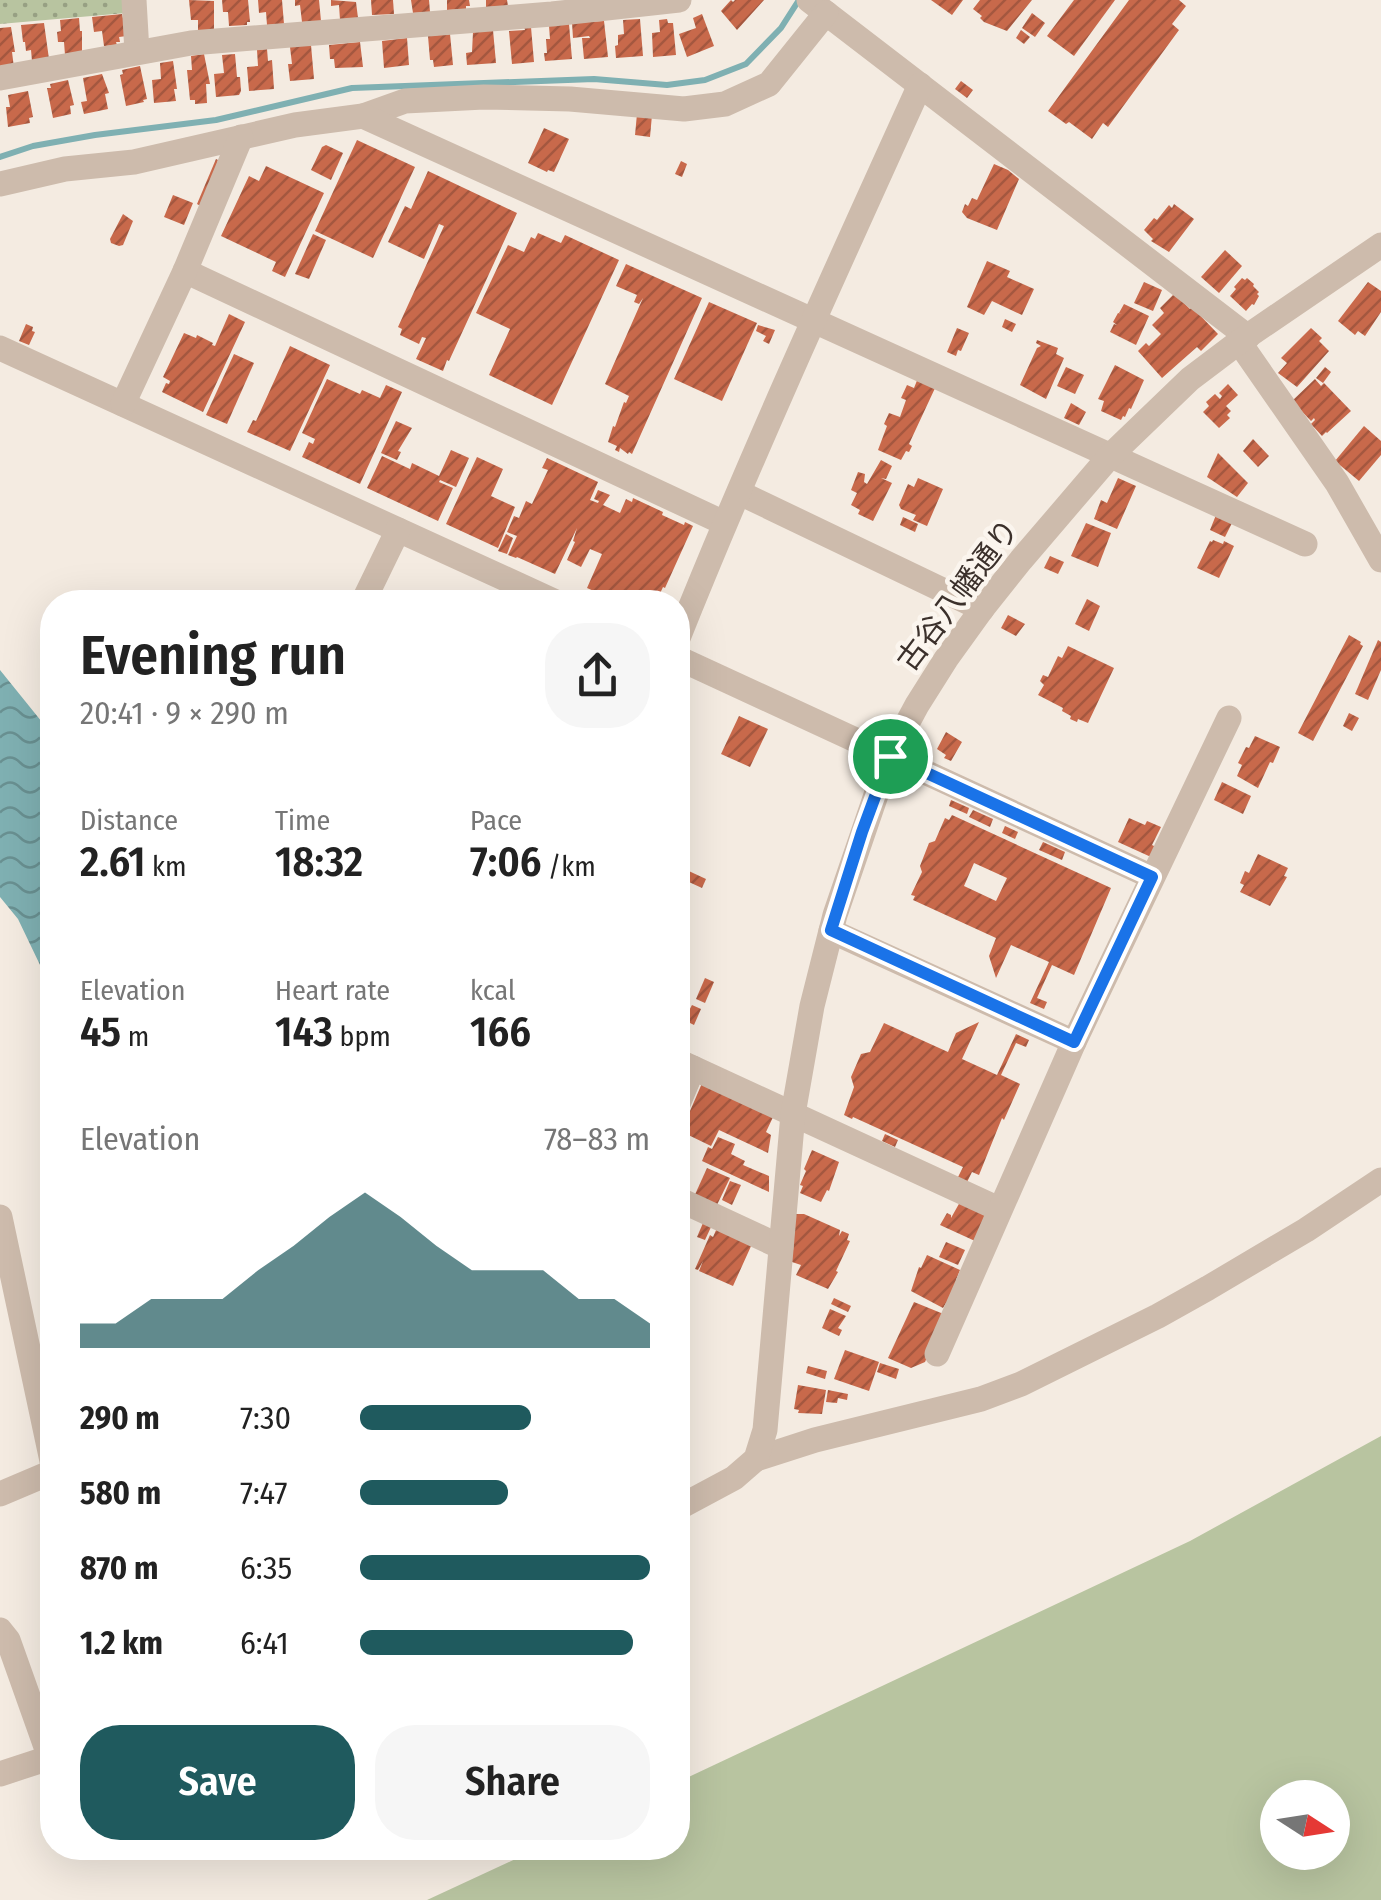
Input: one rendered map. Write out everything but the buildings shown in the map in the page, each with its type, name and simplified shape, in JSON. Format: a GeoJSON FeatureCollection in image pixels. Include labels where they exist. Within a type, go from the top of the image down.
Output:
{"type":"FeatureCollection","features":[{"type":"Feature","properties":{"kind":"street"},"geometry":{"type":"LineString","coordinates":[[134,0],[138,52]]}},
{"type":"Feature","properties":{"kind":"street"},"geometry":{"type":"LineString","coordinates":[[0,78],[190,42],[679,0]]}},
{"type":"Feature","properties":{"kind":"street"},"geometry":{"type":"LineString","coordinates":[[0,184],[65,169],[134,162],[295,125],[363,116],[405,101],[484,97],[570,99],[684,109],[725,104],[769,84],[817,6],[1244,340],[1381,560]]}},
{"type":"Feature","properties":{"kind":"street"},"geometry":{"type":"LineString","coordinates":[[690,608],[724,523],[920,85]]}},
{"type":"Feature","properties":{"kind":"street"},"geometry":{"type":"LineString","coordinates":[[363,116],[1305,544]]}},
{"type":"Feature","properties":{"kind":"street"},"geometry":{"type":"LineString","coordinates":[[123,404],[242,136]]}},
{"type":"Feature","properties":{"kind":"street","name":"古谷八幡通り"},"geometry":{"type":"LineString","coordinates":[[756,1459],[765,1430],[793,1114],[812,1006],[831,930],[890,756],[936,674],[982,609],[1110,456],[1190,379],[1380,247]]}},
{"type":"Feature","properties":{"kind":"street"},"geometry":{"type":"LineString","coordinates":[[185,271],[724,523]]}},
{"type":"Feature","properties":{"kind":"street"},"geometry":{"type":"LineString","coordinates":[[0,348],[530,590]]}},
{"type":"Feature","properties":{"kind":"street"},"geometry":{"type":"LineString","coordinates":[[740,493],[982,609]]}},
{"type":"Feature","properties":{"kind":"street"},"geometry":{"type":"LineString","coordinates":[[369,590],[398,530]]}},
{"type":"Feature","properties":{"kind":"street"},"geometry":{"type":"LineString","coordinates":[[690,664],[1152,877]]}},
{"type":"Feature","properties":{"kind":"street"},"geometry":{"type":"LineString","coordinates":[[937,1354],[1074,1042],[1229,718]]}},
{"type":"Feature","properties":{"kind":"street"},"geometry":{"type":"LineString","coordinates":[[831,930],[1074,1042]]}},
{"type":"Feature","properties":{"kind":"street"},"geometry":{"type":"LineString","coordinates":[[690,1067],[999,1209]]}},
{"type":"Feature","properties":{"kind":"street"},"geometry":{"type":"LineString","coordinates":[[690,1502],[734,1478],[756,1459],[815,1440],[981,1399],[1021,1384],[1191,1298],[1381,1180]]}},
{"type":"Feature","properties":{"kind":"street"},"geometry":{"type":"LineString","coordinates":[[690,1205],[781,1247]]}},
{"type":"Feature","properties":{"kind":"street"},"geometry":{"type":"LineString","coordinates":[[0,1217],[40,1404]]}},
{"type":"Feature","properties":{"kind":"street"},"geometry":{"type":"LineString","coordinates":[[0,1494],[40,1477]]}},
{"type":"Feature","properties":{"kind":"street"},"geometry":{"type":"LineString","coordinates":[[0,1630],[8,1640],[40,1727]]}},
{"type":"Feature","properties":{"kind":"street"},"geometry":{"type":"LineString","coordinates":[[0,1774],[40,1761]]}},
{"type":"Feature","properties":{"kind":"green space"},"geometry":{"type":"Polygon","coordinates":[[[0,0],[125,0],[126,13],[0,24],[0,0]]]}},
{"type":"Feature","properties":{"kind":"green space"},"geometry":{"type":"Polygon","coordinates":[[[1381,1436],[1381,1900],[427,1900],[513,1860],[690,1860],[690,1776],[1190,1541],[1381,1436]]]}},
{"type":"Feature","properties":{"kind":"water"},"geometry":{"type":"Polygon","coordinates":[[[0,670],[40,720],[40,965],[18,919],[0,897],[0,670]]]}},
{"type":"Feature","properties":{"kind":"waterway"},"geometry":{"type":"LineString","coordinates":[[0,157],[33,146],[95,135],[216,120],[352,88],[594,79],[667,85],[705,80],[746,64],[781,28],[799,0]]}},
{"type":"Feature","properties":{"kind":"route"},"geometry":{"type":"LineString","coordinates":[[890,756],[1152,877],[1074,1042],[831,930],[890,756]]}}]}
